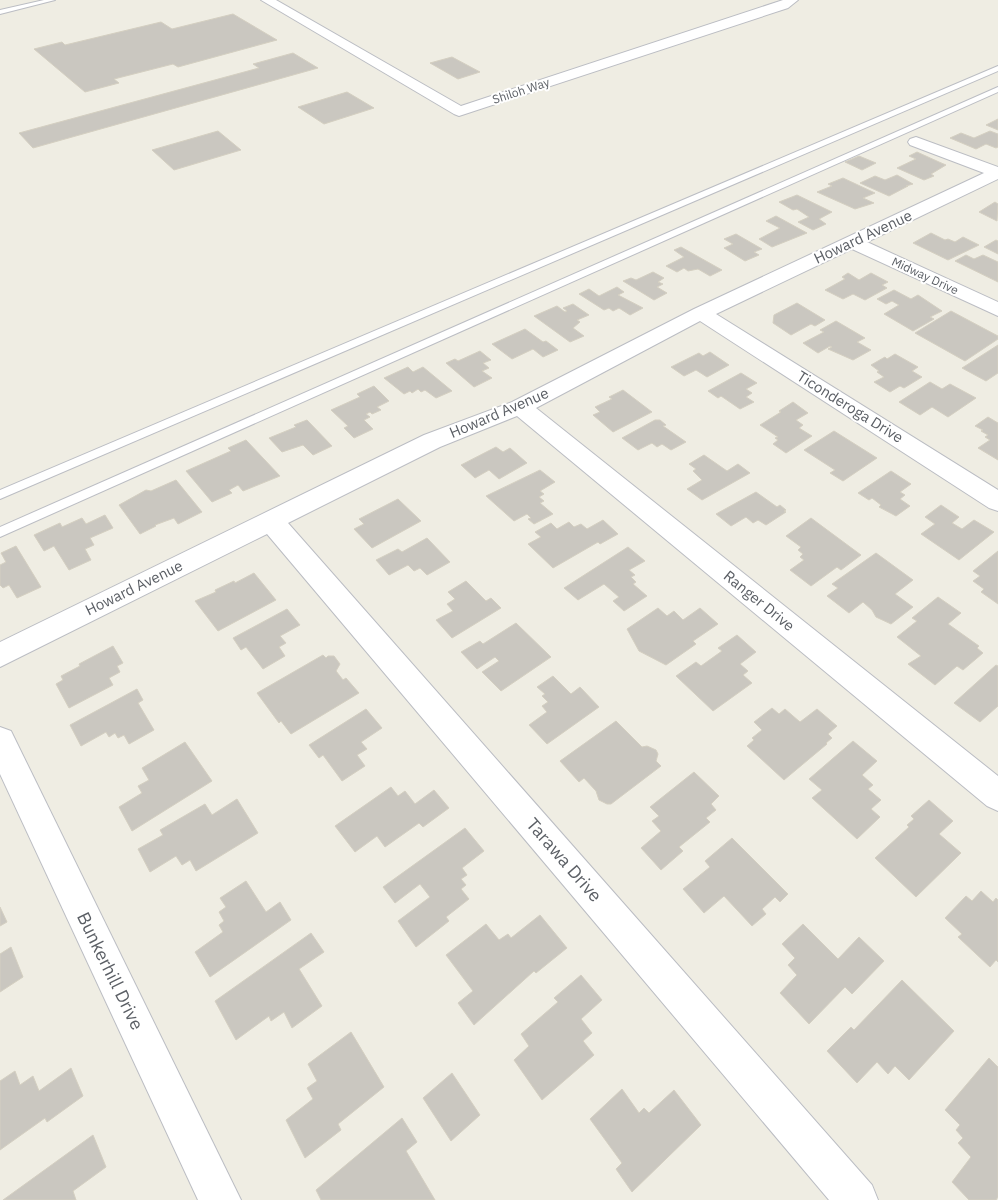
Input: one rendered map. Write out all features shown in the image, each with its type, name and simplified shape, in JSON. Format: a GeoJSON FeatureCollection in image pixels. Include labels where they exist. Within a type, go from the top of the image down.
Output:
{"type":"FeatureCollection","features":[{"type":"Feature","properties":{"kind":"street","name":"Shiloh Way"},"geometry":{"type":"LineString","coordinates":[[267,0],[459,111],[784,5],[792,0]]}},
{"type":"Feature","properties":{"kind":"street"},"geometry":{"type":"LineString","coordinates":[[916,142],[998,173]]}},
{"type":"Feature","properties":{"kind":"street","name":"Howard Avenue"},"geometry":{"type":"LineString","coordinates":[[0,655],[432,441],[520,407],[701,313],[998,173]]}},
{"type":"Feature","properties":{"kind":"street","name":"Midway Drive"},"geometry":{"type":"LineString","coordinates":[[852,242],[998,310]]}},
{"type":"Feature","properties":{"kind":"street","name":"Ticonderoga Drive"},"geometry":{"type":"LineString","coordinates":[[701,313],[998,502]]}},
{"type":"Feature","properties":{"kind":"street","name":"Ranger Drive"},"geometry":{"type":"LineString","coordinates":[[520,407],[998,796]]}},
{"type":"Feature","properties":{"kind":"street","name":"Tarawa Drive"},"geometry":{"type":"LineString","coordinates":[[270,520],[857,1200]]}},
{"type":"Feature","properties":{"kind":"street","name":"Bunkerhill Drive"},"geometry":{"type":"LineString","coordinates":[[0,741],[220,1200]]}},
{"type":"Feature","properties":{"kind":"lane"},"geometry":{"type":"LineString","coordinates":[[0,12],[52,0]]}},
{"type":"Feature","properties":{"kind":"lane"},"geometry":{"type":"LineString","coordinates":[[0,495],[998,68]]}},
{"type":"Feature","properties":{"kind":"lane"},"geometry":{"type":"LineString","coordinates":[[0,532],[998,89]]}},
{"type":"Feature","properties":{"kind":"building"},"geometry":{"type":"Polygon","coordinates":[[[233,14],[277,40],[178,67],[173,64],[114,79],[119,83],[85,92],[34,49],[62,42],[65,45],[161,22],[172,29],[233,14]]]}},
{"type":"Feature","properties":{"kind":"building"},"geometry":{"type":"Polygon","coordinates":[[[293,53],[318,68],[33,148],[19,133],[259,68],[253,64],[293,53]]]}},
{"type":"Feature","properties":{"kind":"building"},"geometry":{"type":"Polygon","coordinates":[[[452,57],[480,72],[458,79],[430,63],[452,57]]]}},
{"type":"Feature","properties":{"kind":"building"},"geometry":{"type":"Polygon","coordinates":[[[347,92],[374,108],[324,124],[298,107],[347,92]]]}},
{"type":"Feature","properties":{"kind":"building"},"geometry":{"type":"Polygon","coordinates":[[[998,119],[998,130],[986,125],[998,119]]]}},
{"type":"Feature","properties":{"kind":"building"},"geometry":{"type":"Polygon","coordinates":[[[218,131],[241,150],[174,170],[152,150],[218,131]]]}},
{"type":"Feature","properties":{"kind":"building"},"geometry":{"type":"Polygon","coordinates":[[[990,131],[998,134],[998,147],[996,148],[986,144],[976,149],[950,138],[961,133],[974,138],[990,131]]]}},
{"type":"Feature","properties":{"kind":"building"},"geometry":{"type":"Polygon","coordinates":[[[917,152],[946,165],[931,174],[934,176],[924,180],[897,168],[916,159],[909,156],[917,152]]]}},
{"type":"Feature","properties":{"kind":"building"},"geometry":{"type":"Polygon","coordinates":[[[859,156],[876,163],[862,170],[845,162],[859,156]]]}},
{"type":"Feature","properties":{"kind":"building"},"geometry":{"type":"Polygon","coordinates":[[[897,175],[913,184],[889,196],[860,183],[875,176],[885,180],[897,175]]]}},
{"type":"Feature","properties":{"kind":"building"},"geometry":{"type":"Polygon","coordinates":[[[843,178],[875,193],[863,198],[874,203],[855,209],[817,192],[832,186],[828,184],[843,178]]]}},
{"type":"Feature","properties":{"kind":"building"},"geometry":{"type":"Polygon","coordinates":[[[797,195],[832,212],[819,219],[826,224],[813,230],[798,222],[809,217],[797,209],[793,210],[779,202],[797,195]]]}},
{"type":"Feature","properties":{"kind":"building"},"geometry":{"type":"Polygon","coordinates":[[[995,202],[998,204],[997,221],[979,212],[995,202]]]}},
{"type":"Feature","properties":{"kind":"building"},"geometry":{"type":"Polygon","coordinates":[[[776,216],[807,233],[772,247],[759,239],[780,228],[766,221],[776,216]]]}},
{"type":"Feature","properties":{"kind":"building"},"geometry":{"type":"Polygon","coordinates":[[[931,233],[945,240],[948,239],[955,242],[963,237],[979,245],[948,260],[913,243],[931,233]]]}},
{"type":"Feature","properties":{"kind":"building"},"geometry":{"type":"Polygon","coordinates":[[[736,234],[762,249],[754,252],[759,255],[745,261],[724,248],[733,244],[724,239],[736,234]]]}},
{"type":"Feature","properties":{"kind":"building"},"geometry":{"type":"Polygon","coordinates":[[[996,240],[998,241],[998,254],[984,247],[996,240]]]}},
{"type":"Feature","properties":{"kind":"building"},"geometry":{"type":"Polygon","coordinates":[[[681,247],[722,270],[710,276],[698,269],[688,271],[684,268],[677,272],[666,266],[684,257],[674,250],[681,247]]]}},
{"type":"Feature","properties":{"kind":"building"},"geometry":{"type":"Polygon","coordinates":[[[966,255],[974,259],[983,255],[998,262],[998,282],[955,261],[966,255]]]}},
{"type":"Feature","properties":{"kind":"building"},"geometry":{"type":"Polygon","coordinates":[[[653,272],[664,278],[658,282],[663,284],[657,287],[667,293],[654,300],[623,281],[631,278],[636,280],[653,272]]]}},
{"type":"Feature","properties":{"kind":"building"},"geometry":{"type":"Polygon","coordinates":[[[848,273],[859,280],[871,273],[888,282],[882,285],[887,288],[865,300],[853,294],[843,299],[825,290],[845,279],[842,277],[848,273]]]}},
{"type":"Feature","properties":{"kind":"building"},"geometry":{"type":"Polygon","coordinates":[[[617,287],[624,292],[618,295],[643,308],[630,315],[619,308],[613,311],[609,308],[604,310],[579,294],[589,289],[599,296],[617,287]]]}},
{"type":"Feature","properties":{"kind":"building"},"geometry":{"type":"Polygon","coordinates":[[[894,290],[911,299],[918,295],[942,311],[930,317],[934,319],[913,331],[884,314],[899,305],[892,301],[886,304],[877,299],[894,290]]]}},
{"type":"Feature","properties":{"kind":"building"},"geometry":{"type":"Polygon","coordinates":[[[797,303],[825,320],[815,326],[811,324],[791,335],[773,323],[774,315],[797,303]]]}},
{"type":"Feature","properties":{"kind":"building"},"geometry":{"type":"Polygon","coordinates":[[[573,304],[589,315],[577,320],[580,322],[573,328],[584,336],[570,342],[534,316],[557,306],[565,312],[567,311],[563,308],[573,304]]]}},
{"type":"Feature","properties":{"kind":"building"},"geometry":{"type":"Polygon","coordinates":[[[951,311],[998,336],[998,339],[965,361],[915,333],[951,311]]]}},
{"type":"Feature","properties":{"kind":"building"},"geometry":{"type":"Polygon","coordinates":[[[836,321],[865,338],[857,342],[871,350],[853,360],[828,349],[832,347],[830,346],[818,353],[803,343],[824,332],[820,330],[836,321]]]}},
{"type":"Feature","properties":{"kind":"building"},"geometry":{"type":"Polygon","coordinates":[[[525,329],[558,350],[543,357],[533,349],[512,359],[492,344],[525,329]]]}},
{"type":"Feature","properties":{"kind":"building"},"geometry":{"type":"Polygon","coordinates":[[[998,345],[998,373],[986,381],[962,368],[998,345]]]}},
{"type":"Feature","properties":{"kind":"building"},"geometry":{"type":"Polygon","coordinates":[[[480,351],[491,360],[483,363],[489,368],[482,371],[492,378],[474,387],[446,363],[455,359],[458,361],[480,351]]]}},
{"type":"Feature","properties":{"kind":"building"},"geometry":{"type":"Polygon","coordinates":[[[710,352],[729,365],[707,377],[696,370],[684,376],[671,367],[699,353],[703,356],[710,352]]]}},
{"type":"Feature","properties":{"kind":"building"},"geometry":{"type":"Polygon","coordinates":[[[895,354],[918,367],[912,371],[922,377],[904,388],[900,386],[890,392],[874,382],[884,377],[871,365],[895,354]]]}},
{"type":"Feature","properties":{"kind":"building"},"geometry":{"type":"Polygon","coordinates":[[[408,367],[413,372],[423,367],[452,391],[436,398],[425,390],[421,392],[418,389],[412,393],[410,391],[404,394],[384,378],[408,367]]]}},
{"type":"Feature","properties":{"kind":"building"},"geometry":{"type":"Polygon","coordinates":[[[741,373],[757,383],[746,389],[752,393],[746,397],[754,402],[740,409],[721,396],[718,398],[708,391],[741,373]]]}},
{"type":"Feature","properties":{"kind":"building"},"geometry":{"type":"Polygon","coordinates":[[[930,382],[942,389],[950,384],[976,398],[948,417],[932,407],[920,415],[899,402],[930,382]]]}},
{"type":"Feature","properties":{"kind":"building"},"geometry":{"type":"Polygon","coordinates":[[[374,386],[389,401],[377,407],[381,410],[372,414],[370,412],[366,414],[370,417],[364,420],[373,429],[354,438],[344,428],[348,426],[331,410],[360,397],[357,394],[374,386]]]}},
{"type":"Feature","properties":{"kind":"building"},"geometry":{"type":"Polygon","coordinates":[[[623,390],[652,412],[613,432],[593,415],[600,412],[595,407],[612,399],[609,397],[623,390]]]}},
{"type":"Feature","properties":{"kind":"building"},"geometry":{"type":"Polygon","coordinates":[[[793,402],[808,413],[796,420],[803,425],[799,428],[812,436],[786,453],[773,444],[778,440],[775,438],[778,437],[760,425],[793,402]]]}},
{"type":"Feature","properties":{"kind":"building"},"geometry":{"type":"Polygon","coordinates":[[[988,417],[998,423],[998,460],[978,448],[990,440],[985,437],[988,435],[981,431],[983,430],[975,426],[988,417]]]}},
{"type":"Feature","properties":{"kind":"building"},"geometry":{"type":"Polygon","coordinates":[[[307,420],[332,446],[313,455],[303,445],[282,452],[269,438],[296,427],[294,425],[307,420]]]}},
{"type":"Feature","properties":{"kind":"building"},"geometry":{"type":"Polygon","coordinates":[[[655,420],[660,420],[666,425],[663,426],[686,442],[671,450],[662,444],[657,447],[652,443],[638,450],[622,438],[655,420]]]}},
{"type":"Feature","properties":{"kind":"building"},"geometry":{"type":"Polygon","coordinates":[[[834,431],[877,458],[843,481],[830,473],[835,470],[804,450],[834,431]]]}},
{"type":"Feature","properties":{"kind":"building"},"geometry":{"type":"Polygon","coordinates":[[[246,440],[280,476],[243,491],[238,485],[229,490],[232,493],[212,502],[186,471],[231,451],[228,448],[246,440]]]}},
{"type":"Feature","properties":{"kind":"building"},"geometry":{"type":"Polygon","coordinates":[[[496,447],[503,452],[510,448],[527,463],[499,479],[489,470],[475,478],[461,465],[496,447]]]}},
{"type":"Feature","properties":{"kind":"building"},"geometry":{"type":"Polygon","coordinates":[[[704,455],[727,471],[738,464],[750,473],[702,500],[687,489],[702,480],[693,471],[696,469],[689,464],[704,455]]]}},
{"type":"Feature","properties":{"kind":"building"},"geometry":{"type":"Polygon","coordinates":[[[540,470],[555,482],[540,491],[544,494],[539,497],[544,501],[540,503],[553,514],[534,524],[528,519],[531,518],[527,514],[514,521],[486,496],[540,470]]]}},
{"type":"Feature","properties":{"kind":"building"},"geometry":{"type":"Polygon","coordinates":[[[891,471],[911,484],[900,492],[905,495],[900,499],[910,506],[896,516],[879,507],[881,505],[872,498],[869,500],[858,493],[891,471]]]}},
{"type":"Feature","properties":{"kind":"building"},"geometry":{"type":"Polygon","coordinates":[[[176,480],[202,512],[178,524],[174,518],[155,525],[140,534],[119,505],[146,490],[151,491],[176,480]]]}},
{"type":"Feature","properties":{"kind":"building"},"geometry":{"type":"Polygon","coordinates":[[[756,492],[777,507],[780,505],[786,512],[766,525],[758,520],[753,523],[746,517],[731,526],[716,514],[756,492]]]}},
{"type":"Feature","properties":{"kind":"building"},"geometry":{"type":"Polygon","coordinates":[[[398,499],[421,521],[372,548],[354,529],[364,524],[359,519],[398,499]]]}},
{"type":"Feature","properties":{"kind":"building"},"geometry":{"type":"Polygon","coordinates":[[[941,505],[959,517],[952,523],[962,529],[974,520],[994,532],[959,560],[921,534],[935,524],[925,517],[941,505]]]}},
{"type":"Feature","properties":{"kind":"building"},"geometry":{"type":"Polygon","coordinates":[[[105,515],[113,528],[90,538],[94,545],[85,549],[91,560],[69,570],[54,546],[44,551],[34,535],[60,523],[62,527],[82,518],[86,524],[105,515]]]}},
{"type":"Feature","properties":{"kind":"building"},"geometry":{"type":"Polygon","coordinates":[[[811,518],[861,555],[841,570],[837,567],[811,586],[790,570],[804,560],[800,557],[803,554],[798,550],[801,547],[786,536],[811,518]]]}},
{"type":"Feature","properties":{"kind":"building"},"geometry":{"type":"Polygon","coordinates":[[[603,520],[618,534],[600,544],[598,542],[553,568],[528,544],[541,537],[535,532],[551,523],[557,529],[569,522],[574,527],[581,524],[587,529],[603,520]]]}},
{"type":"Feature","properties":{"kind":"building"},"geometry":{"type":"Polygon","coordinates":[[[427,538],[450,562],[427,575],[420,568],[414,571],[408,565],[389,575],[376,560],[398,549],[402,552],[427,538]]]}},
{"type":"Feature","properties":{"kind":"building"},"geometry":{"type":"Polygon","coordinates":[[[16,546],[41,587],[17,598],[9,585],[3,588],[0,585],[0,565],[6,562],[1,553],[16,546]]]}},
{"type":"Feature","properties":{"kind":"building"},"geometry":{"type":"Polygon","coordinates":[[[628,547],[645,561],[629,570],[635,575],[631,577],[636,582],[633,584],[647,596],[624,611],[613,601],[619,597],[604,584],[578,600],[564,588],[628,547]]]}},
{"type":"Feature","properties":{"kind":"building"},"geometry":{"type":"Polygon","coordinates":[[[998,551],[998,604],[981,592],[984,589],[973,581],[980,576],[973,571],[998,551]]]}},
{"type":"Feature","properties":{"kind":"building"},"geometry":{"type":"Polygon","coordinates":[[[876,553],[913,580],[895,594],[913,607],[891,624],[876,617],[872,610],[863,602],[849,613],[827,596],[838,588],[832,584],[876,553]]]}},
{"type":"Feature","properties":{"kind":"building"},"geometry":{"type":"Polygon","coordinates":[[[254,573],[276,600],[218,631],[195,601],[254,573]]]}},
{"type":"Feature","properties":{"kind":"building"},"geometry":{"type":"Polygon","coordinates":[[[466,581],[486,601],[491,598],[501,608],[452,638],[436,620],[453,611],[447,604],[455,599],[448,592],[466,581]]]}},
{"type":"Feature","properties":{"kind":"building"},"geometry":{"type":"Polygon","coordinates":[[[938,597],[961,613],[948,624],[979,646],[977,648],[983,653],[963,670],[957,666],[935,685],[908,664],[921,656],[897,637],[917,621],[912,618],[938,597]]]}},
{"type":"Feature","properties":{"kind":"building"},"geometry":{"type":"Polygon","coordinates":[[[658,608],[667,616],[674,611],[683,620],[700,608],[718,624],[693,641],[696,644],[666,665],[639,651],[627,629],[658,608]]]}},
{"type":"Feature","properties":{"kind":"building"},"geometry":{"type":"Polygon","coordinates":[[[287,609],[300,625],[280,636],[286,643],[279,647],[285,656],[263,669],[246,647],[241,650],[233,638],[287,609]]]}},
{"type":"Feature","properties":{"kind":"building"},"geometry":{"type":"Polygon","coordinates":[[[516,623],[551,657],[501,691],[482,672],[499,661],[495,657],[477,669],[461,652],[480,641],[483,644],[516,623]]]}},
{"type":"Feature","properties":{"kind":"building"},"geometry":{"type":"Polygon","coordinates":[[[737,635],[756,652],[740,664],[748,671],[743,675],[752,683],[713,711],[676,676],[696,662],[701,666],[722,651],[718,648],[737,635]]]}},
{"type":"Feature","properties":{"kind":"building"},"geometry":{"type":"Polygon","coordinates":[[[113,646],[123,663],[117,666],[120,672],[109,678],[113,685],[69,708],[56,684],[63,680],[61,676],[113,646]]]}},
{"type":"Feature","properties":{"kind":"building"},"geometry":{"type":"Polygon","coordinates":[[[323,655],[326,658],[334,656],[340,664],[336,671],[343,680],[346,678],[359,693],[291,734],[281,721],[279,723],[257,693],[323,655]]]}},
{"type":"Feature","properties":{"kind":"building"},"geometry":{"type":"Polygon","coordinates":[[[996,665],[998,666],[998,706],[980,722],[954,703],[996,665]]]}},
{"type":"Feature","properties":{"kind":"building"},"geometry":{"type":"Polygon","coordinates":[[[553,676],[571,694],[580,687],[599,707],[547,744],[529,725],[547,712],[542,706],[548,702],[542,696],[545,694],[537,687],[553,676]]]}},
{"type":"Feature","properties":{"kind":"building"},"geometry":{"type":"Polygon","coordinates":[[[137,689],[143,700],[138,703],[154,730],[129,744],[124,735],[118,738],[115,733],[109,737],[106,732],[81,746],[70,725],[137,689]]]}},
{"type":"Feature","properties":{"kind":"building"},"geometry":{"type":"Polygon","coordinates":[[[772,708],[779,714],[785,709],[800,722],[817,709],[837,726],[828,734],[832,738],[827,744],[784,780],[747,746],[754,740],[752,738],[762,730],[754,722],[772,708]]]}},
{"type":"Feature","properties":{"kind":"building"},"geometry":{"type":"Polygon","coordinates":[[[366,709],[382,728],[361,742],[367,749],[357,755],[365,766],[342,781],[323,755],[319,758],[309,745],[366,709]]]}},
{"type":"Feature","properties":{"kind":"building"},"geometry":{"type":"Polygon","coordinates":[[[616,721],[642,747],[647,746],[656,750],[658,754],[656,761],[661,766],[611,804],[607,804],[599,800],[596,791],[584,778],[579,782],[560,761],[616,721]]]}},
{"type":"Feature","properties":{"kind":"building"},"geometry":{"type":"Polygon","coordinates":[[[853,741],[877,761],[862,775],[873,785],[868,789],[881,800],[871,809],[880,817],[857,839],[812,798],[822,790],[809,779],[853,741]]]}},
{"type":"Feature","properties":{"kind":"building"},"geometry":{"type":"Polygon","coordinates":[[[185,742],[212,781],[132,831],[119,807],[142,793],[138,786],[149,780],[142,768],[185,742]]]}},
{"type":"Feature","properties":{"kind":"building"},"geometry":{"type":"Polygon","coordinates":[[[694,772],[719,796],[711,804],[716,810],[706,818],[710,822],[679,847],[683,851],[661,870],[641,848],[661,831],[652,821],[659,816],[650,807],[694,772]]]}},
{"type":"Feature","properties":{"kind":"building"},"geometry":{"type":"Polygon","coordinates":[[[391,787],[398,796],[405,791],[415,804],[434,790],[449,808],[423,827],[419,823],[385,847],[377,836],[355,852],[335,826],[391,787]]]}},
{"type":"Feature","properties":{"kind":"building"},"geometry":{"type":"Polygon","coordinates":[[[237,799],[258,833],[196,871],[190,860],[182,865],[176,856],[150,872],[138,849],[163,835],[160,830],[205,804],[212,815],[237,799]]]}},
{"type":"Feature","properties":{"kind":"building"},"geometry":{"type":"Polygon","coordinates":[[[929,800],[953,821],[939,834],[961,853],[916,897],[875,858],[909,827],[907,825],[914,819],[911,816],[929,800]]]}},
{"type":"Feature","properties":{"kind":"building"},"geometry":{"type":"Polygon","coordinates":[[[465,828],[484,851],[462,868],[467,875],[461,879],[466,885],[461,889],[469,899],[446,917],[449,921],[416,947],[398,921],[430,897],[420,884],[395,903],[383,887],[465,828]]]}},
{"type":"Feature","properties":{"kind":"building"},"geometry":{"type":"Polygon","coordinates":[[[732,838],[788,894],[780,902],[775,897],[762,909],[766,914],[752,926],[724,896],[704,913],[683,889],[710,867],[705,861],[732,838]]]}},
{"type":"Feature","properties":{"kind":"building"},"geometry":{"type":"Polygon","coordinates":[[[246,881],[266,912],[280,902],[291,920],[210,977],[195,952],[223,932],[219,925],[224,921],[219,912],[226,907],[220,898],[246,881]]]}},
{"type":"Feature","properties":{"kind":"building"},"geometry":{"type":"Polygon","coordinates":[[[981,891],[993,902],[996,898],[998,900],[998,962],[996,960],[990,967],[958,937],[962,934],[945,918],[966,896],[972,901],[981,891]]]}},
{"type":"Feature","properties":{"kind":"building"},"geometry":{"type":"Polygon","coordinates":[[[0,907],[7,922],[0,926],[0,907]]]}},
{"type":"Feature","properties":{"kind":"building"},"geometry":{"type":"Polygon","coordinates":[[[540,915],[567,948],[536,973],[534,971],[474,1025],[458,1003],[473,991],[446,955],[486,924],[499,940],[508,934],[511,938],[540,915]]]}},
{"type":"Feature","properties":{"kind":"building"},"geometry":{"type":"Polygon","coordinates":[[[803,924],[838,959],[859,937],[884,961],[852,994],[845,987],[809,1024],[780,993],[797,975],[788,965],[795,958],[782,944],[803,924]]]}},
{"type":"Feature","properties":{"kind":"building"},"geometry":{"type":"Polygon","coordinates":[[[311,933],[324,952],[299,969],[322,1006],[292,1028],[284,1012],[271,1021],[269,1016],[236,1040],[215,1001],[311,933]]]}},
{"type":"Feature","properties":{"kind":"building"},"geometry":{"type":"Polygon","coordinates":[[[11,947],[23,977],[0,992],[0,954],[11,947]]]}},
{"type":"Feature","properties":{"kind":"building"},"geometry":{"type":"Polygon","coordinates":[[[581,975],[602,1000],[581,1019],[592,1033],[583,1041],[594,1055],[542,1100],[514,1060],[529,1046],[521,1034],[558,1002],[554,998],[581,975]]]}},
{"type":"Feature","properties":{"kind":"building"},"geometry":{"type":"Polygon","coordinates":[[[902,980],[954,1031],[909,1080],[895,1066],[888,1074],[877,1062],[857,1083],[827,1051],[851,1027],[854,1030],[902,980]]]}},
{"type":"Feature","properties":{"kind":"building"},"geometry":{"type":"Polygon","coordinates":[[[351,1032],[384,1087],[338,1124],[341,1130],[305,1158],[286,1120],[313,1099],[307,1088],[317,1081],[308,1064],[351,1032]]]}},
{"type":"Feature","properties":{"kind":"building"},"geometry":{"type":"Polygon","coordinates":[[[989,1058],[998,1067],[998,1197],[996,1200],[969,1200],[952,1182],[971,1157],[958,1143],[963,1138],[956,1130],[960,1125],[945,1110],[989,1058]]]}},
{"type":"Feature","properties":{"kind":"building"},"geometry":{"type":"Polygon","coordinates":[[[71,1068],[83,1096],[47,1122],[45,1118],[0,1150],[0,1081],[15,1071],[20,1085],[33,1076],[39,1091],[71,1068]]]}},
{"type":"Feature","properties":{"kind":"building"},"geometry":{"type":"Polygon","coordinates":[[[452,1073],[480,1115],[451,1141],[423,1098],[452,1073]]]}},
{"type":"Feature","properties":{"kind":"building"},"geometry":{"type":"Polygon","coordinates":[[[622,1089],[639,1113],[644,1108],[649,1113],[674,1090],[701,1125],[632,1192],[616,1169],[622,1163],[590,1119],[622,1089]]]}},
{"type":"Feature","properties":{"kind":"building"},"geometry":{"type":"Polygon","coordinates":[[[402,1118],[417,1142],[406,1151],[435,1200],[321,1200],[316,1190],[402,1118]]]}},
{"type":"Feature","properties":{"kind":"building"},"geometry":{"type":"Polygon","coordinates":[[[93,1135],[106,1167],[73,1191],[76,1200],[3,1200],[93,1135]]]}}]}
